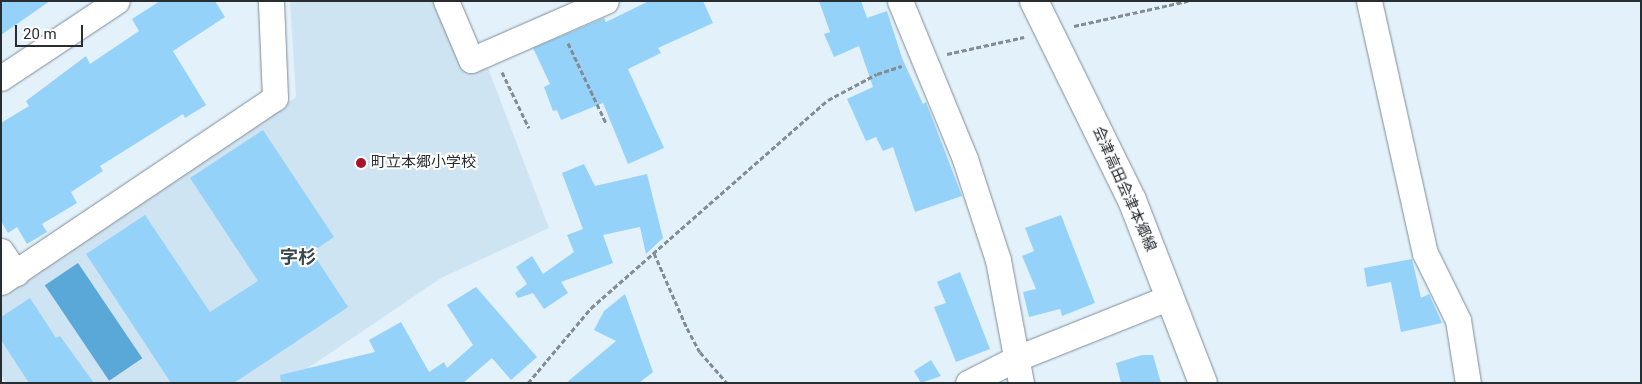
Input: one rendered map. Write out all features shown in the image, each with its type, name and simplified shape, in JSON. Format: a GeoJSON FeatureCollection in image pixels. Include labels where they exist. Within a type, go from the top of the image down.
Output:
{"type":"FeatureCollection","features":[{"type":"Feature","properties":{"kind":"main road","name":"会津高田会津本郷線"},"geometry":{"type":"LineString","coordinates":[[1034,1],[1051,31],[1132,200],[1203,383]]}},
{"type":"Feature","properties":{"kind":"street"},"geometry":{"type":"LineString","coordinates":[[1,78],[117,1]]}},
{"type":"Feature","properties":{"kind":"street"},"geometry":{"type":"LineString","coordinates":[[1,251],[8,277],[275,98],[271,1]]}},
{"type":"Feature","properties":{"kind":"street"},"geometry":{"type":"LineString","coordinates":[[446,1],[471,60],[606,1]]}},
{"type":"Feature","properties":{"kind":"street"},"geometry":{"type":"LineString","coordinates":[[900,1],[926,59],[965,159],[998,260],[1021,383]]}},
{"type":"Feature","properties":{"kind":"street"},"geometry":{"type":"LineString","coordinates":[[1369,1],[1425,253],[1458,320],[1468,383]]}},
{"type":"Feature","properties":{"kind":"street"},"geometry":{"type":"LineString","coordinates":[[968,383],[1015,359],[1170,297]]}},
{"type":"Feature","properties":{"kind":"path"},"geometry":{"type":"LineString","coordinates":[[528,383],[591,308],[828,100],[877,74],[926,59],[1188,1]]}},
{"type":"Feature","properties":{"kind":"path"},"geometry":{"type":"LineString","coordinates":[[558,22],[606,123]]}},
{"type":"Feature","properties":{"kind":"path"},"geometry":{"type":"LineString","coordinates":[[492,51],[529,128]]}},
{"type":"Feature","properties":{"kind":"path"},"geometry":{"type":"LineString","coordinates":[[654,253],[687,328],[700,352],[727,383]]}},
{"type":"Feature","properties":{"kind":"shaded area","name":"町立本郷小学校"},"geometry":{"type":"Polygon","coordinates":[[[290,1],[439,1],[467,74],[488,68],[549,228],[441,278],[286,383],[6,383],[1,375],[1,292],[296,97],[290,1]]]}},
{"type":"Feature","properties":{"kind":"water"},"geometry":{"type":"Polygon","coordinates":[[[78,263],[142,358],[109,381],[45,285],[78,263]]]}},
{"type":"Feature","properties":{"kind":"building"},"geometry":{"type":"Polygon","coordinates":[[[1,1],[50,1],[1,35],[1,1]]]}},
{"type":"Feature","properties":{"kind":"building"},"geometry":{"type":"Polygon","coordinates":[[[160,1],[215,1],[225,17],[173,51],[206,105],[185,118],[183,114],[100,166],[103,171],[71,192],[77,203],[42,224],[47,232],[27,244],[17,227],[8,233],[1,221],[1,123],[29,106],[26,101],[86,56],[90,64],[139,31],[132,19],[160,1]]]}},
{"type":"Feature","properties":{"kind":"building"},"geometry":{"type":"Polygon","coordinates":[[[649,1],[703,1],[713,23],[658,48],[661,53],[628,69],[664,148],[628,164],[603,103],[561,120],[557,110],[553,111],[544,87],[550,84],[533,48],[604,18],[606,22],[649,1]]]}},
{"type":"Feature","properties":{"kind":"building"},"geometry":{"type":"Polygon","coordinates":[[[819,1],[861,1],[867,18],[887,11],[902,58],[923,104],[926,102],[962,196],[915,212],[893,147],[883,151],[876,137],[866,141],[847,99],[873,87],[859,46],[834,57],[824,34],[830,32],[819,1]]]}},
{"type":"Feature","properties":{"kind":"building"},"geometry":{"type":"Polygon","coordinates":[[[263,130],[334,237],[312,252],[348,307],[234,383],[171,383],[86,254],[145,215],[210,312],[258,281],[190,178],[263,130]]]}},
{"type":"Feature","properties":{"kind":"building"},"geometry":{"type":"Polygon","coordinates":[[[584,164],[595,186],[647,174],[663,238],[646,254],[640,227],[603,235],[613,263],[561,282],[568,293],[544,309],[533,293],[518,298],[515,293],[527,284],[516,267],[532,256],[543,274],[574,252],[567,235],[583,229],[562,173],[584,164]]]}},
{"type":"Feature","properties":{"kind":"building"},"geometry":{"type":"Polygon","coordinates":[[[1061,215],[1095,303],[1062,316],[1060,309],[1029,317],[1023,292],[1036,289],[1022,256],[1034,251],[1025,228],[1061,215]]]}},
{"type":"Feature","properties":{"kind":"building"},"geometry":{"type":"Polygon","coordinates":[[[1412,259],[1421,298],[1429,294],[1442,323],[1401,332],[1391,282],[1367,287],[1364,268],[1412,259]]]}},
{"type":"Feature","properties":{"kind":"building"},"geometry":{"type":"Polygon","coordinates":[[[960,272],[990,349],[956,362],[934,307],[946,303],[937,282],[960,272]]]}},
{"type":"Feature","properties":{"kind":"building"},"geometry":{"type":"Polygon","coordinates":[[[476,287],[537,357],[511,380],[492,358],[463,383],[281,383],[280,375],[375,352],[369,340],[401,322],[429,372],[444,362],[447,368],[473,345],[447,305],[476,287]]]}},
{"type":"Feature","properties":{"kind":"building"},"geometry":{"type":"Polygon","coordinates":[[[625,294],[653,372],[639,383],[566,383],[616,341],[594,330],[604,311],[625,294]]]}},
{"type":"Feature","properties":{"kind":"building"},"geometry":{"type":"Polygon","coordinates":[[[30,298],[56,338],[60,336],[94,383],[29,383],[1,340],[1,317],[30,298]]]}},
{"type":"Feature","properties":{"kind":"building"},"geometry":{"type":"Polygon","coordinates":[[[1142,355],[1153,355],[1161,383],[1121,383],[1116,363],[1142,355]]]}},
{"type":"Feature","properties":{"kind":"building"},"geometry":{"type":"Polygon","coordinates":[[[931,360],[941,376],[921,383],[914,371],[931,360]]]}},
{"type":"Feature","properties":{"kind":"place","name":"町立本郷小学校"},"geometry":{"type":"Point","coordinates":[361,163]}},
{"type":"Feature","properties":{"kind":"district","name":"字杉"},"geometry":{"type":"Point","coordinates":[298,257]}}]}
